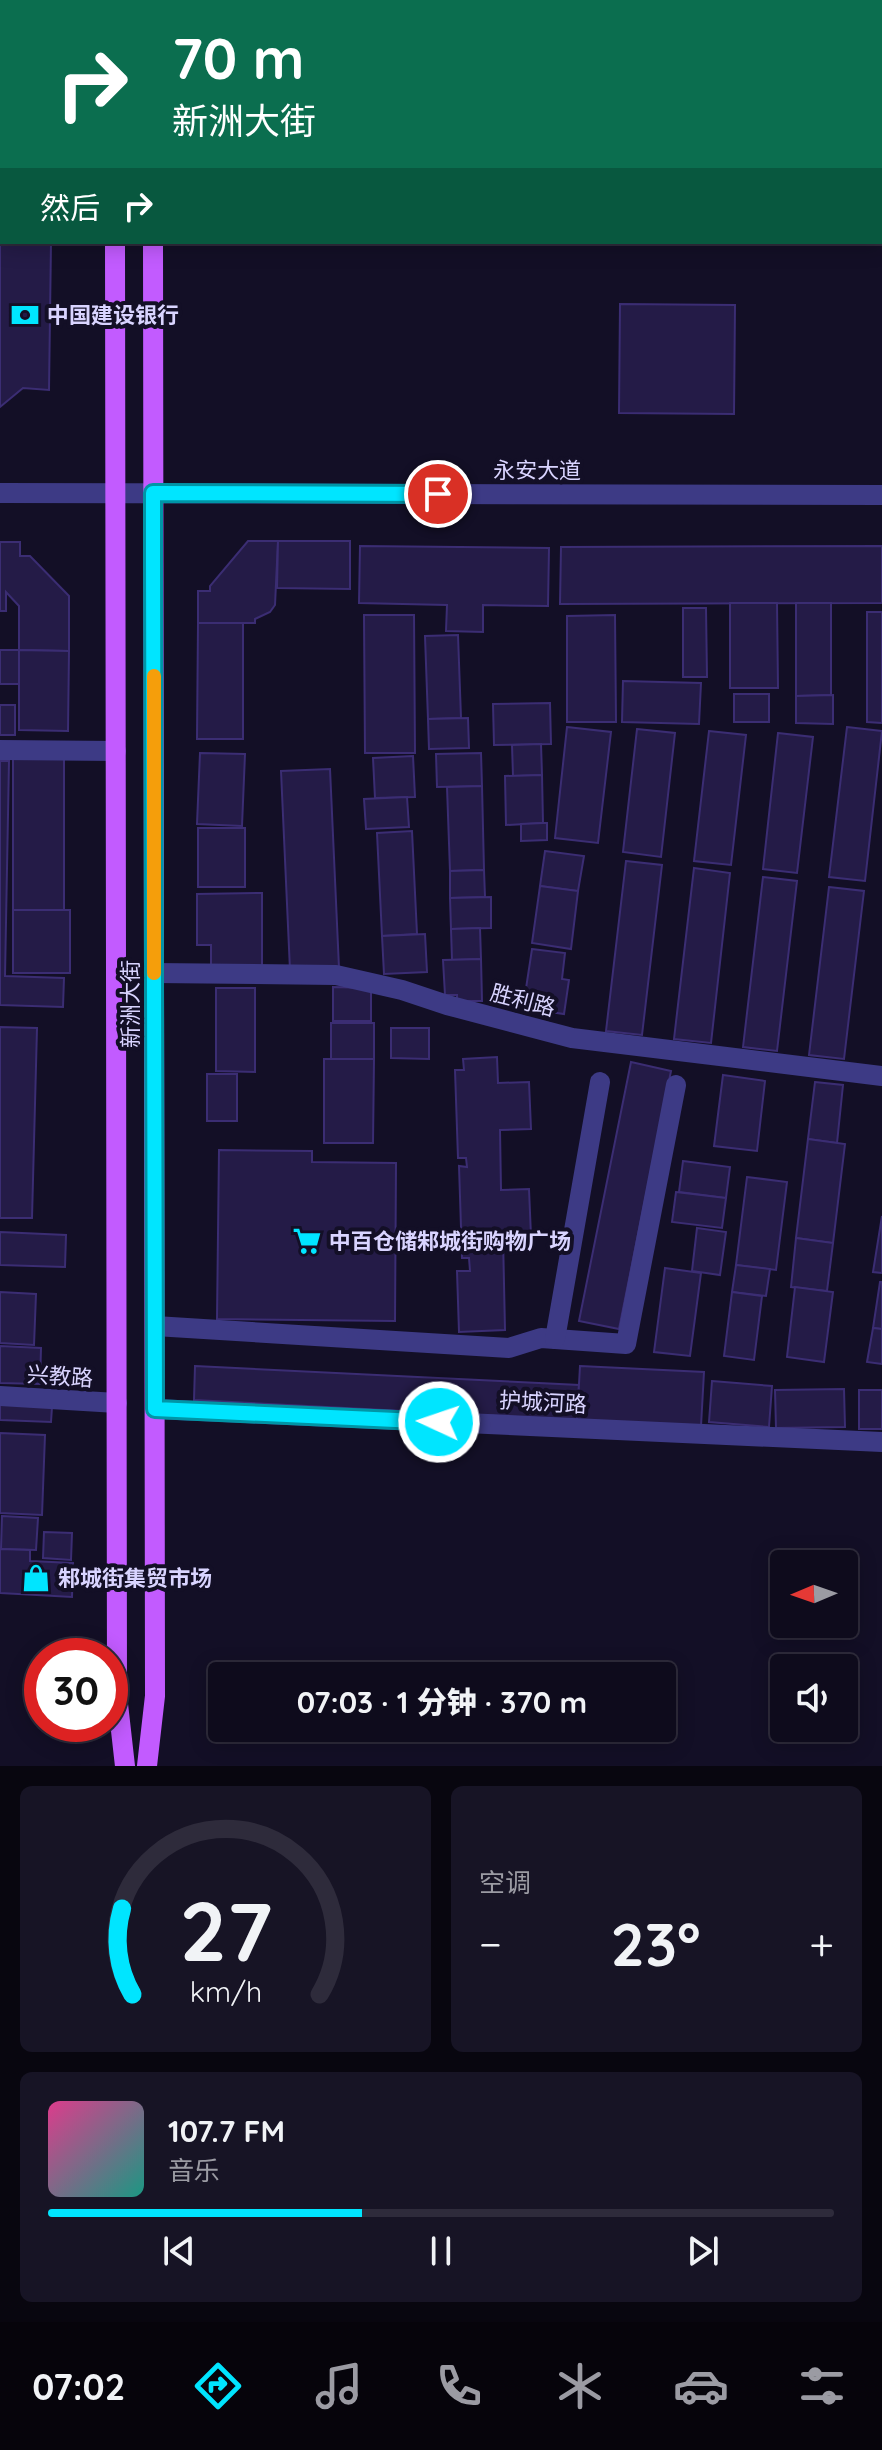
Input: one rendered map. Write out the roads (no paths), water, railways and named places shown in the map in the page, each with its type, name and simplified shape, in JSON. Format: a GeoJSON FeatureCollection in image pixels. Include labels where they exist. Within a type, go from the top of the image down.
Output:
{"type":"FeatureCollection","features":[{"type":"Feature","properties":{"kind":"main road","name":"新洲大街"},"geometry":{"type":"LineString","coordinates":[[115,244],[117,1695],[125,1766]]}},
{"type":"Feature","properties":{"kind":"main road","name":"新洲大街"},"geometry":{"type":"LineString","coordinates":[[147,1766],[155,1696],[153,244]]}},
{"type":"Feature","properties":{"kind":"street","name":"永安大道"},"geometry":{"type":"LineString","coordinates":[[0,493],[882,495]]}},
{"type":"Feature","properties":{"kind":"street"},"geometry":{"type":"LineString","coordinates":[[0,750],[116,751]]}},
{"type":"Feature","properties":{"kind":"street","name":"胜利路"},"geometry":{"type":"LineString","coordinates":[[154,973],[336,975],[572,1038],[882,1076]]}},
{"type":"Feature","properties":{"kind":"street"},"geometry":{"type":"LineString","coordinates":[[555,1339],[600,1082]]}},
{"type":"Feature","properties":{"kind":"street"},"geometry":{"type":"LineString","coordinates":[[155,1326],[509,1348],[541,1338],[626,1344],[676,1085]]}},
{"type":"Feature","properties":{"kind":"street","name":"兴教路"},"geometry":{"type":"LineString","coordinates":[[0,1396],[117,1403]]}},
{"type":"Feature","properties":{"kind":"street","name":"护城河路"},"geometry":{"type":"LineString","coordinates":[[155,1409],[882,1442]]}},
{"type":"Feature","properties":{"kind":"place","name":"中国建设银行"},"geometry":{"type":"Point","coordinates":[25,315]}},
{"type":"Feature","properties":{"kind":"place","name":"中百仓储邾城街购物广场"},"geometry":{"type":"Point","coordinates":[307,1241]}},
{"type":"Feature","properties":{"kind":"place","name":"邾城街集贸市场"},"geometry":{"type":"Point","coordinates":[36,1578]}}]}
